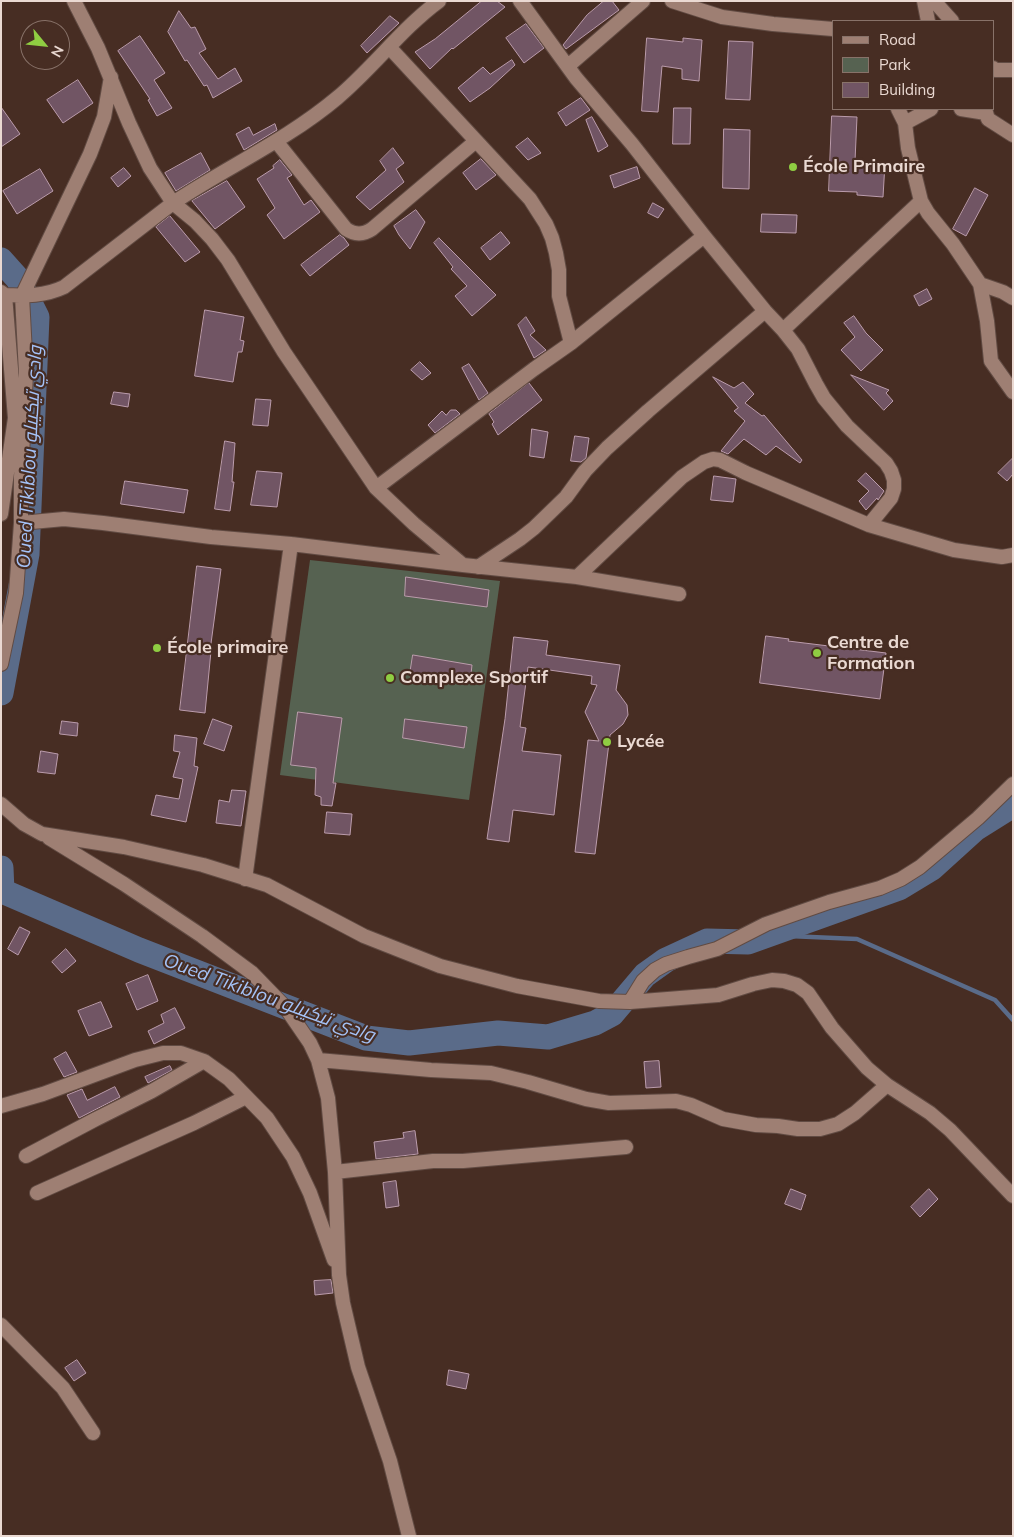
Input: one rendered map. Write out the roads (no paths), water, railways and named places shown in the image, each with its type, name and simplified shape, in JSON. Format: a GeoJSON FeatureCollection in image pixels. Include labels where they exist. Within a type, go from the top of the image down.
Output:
{"type":"FeatureCollection","features":[{"type":"Feature","properties":{"kind":"street"},"geometry":{"type":"LineString","coordinates":[[74,1],[98,48],[150,168],[173,203],[195,221],[228,260],[284,352],[376,488],[414,524],[463,565]]}},
{"type":"Feature","properties":{"kind":"street"},"geometry":{"type":"LineString","coordinates":[[1,514],[15,418],[9,331],[3,294],[22,296],[51,293],[64,287],[173,203],[206,181],[298,128],[337,98],[390,48],[414,22],[440,1]]}},
{"type":"Feature","properties":{"kind":"street"},"geometry":{"type":"LineString","coordinates":[[520,1],[568,66],[704,236],[798,349],[824,398],[847,426],[886,463],[894,480],[894,489],[891,498],[869,525]]}},
{"type":"Feature","properties":{"kind":"street"},"geometry":{"type":"LineString","coordinates":[[568,66],[643,1]]}},
{"type":"Feature","properties":{"kind":"street"},"geometry":{"type":"LineString","coordinates":[[672,1],[722,17],[832,29]]}},
{"type":"Feature","properties":{"kind":"street"},"geometry":{"type":"LineString","coordinates":[[924,1],[928,20]]}},
{"type":"Feature","properties":{"kind":"street"},"geometry":{"type":"LineString","coordinates":[[934,1],[951,20]]}},
{"type":"Feature","properties":{"kind":"street"},"geometry":{"type":"LineString","coordinates":[[390,48],[530,199],[546,224],[556,253],[559,270],[559,296],[571,343]]}},
{"type":"Feature","properties":{"kind":"street"},"geometry":{"type":"LineString","coordinates":[[994,72],[1013,70]]}},
{"type":"Feature","properties":{"kind":"street"},"geometry":{"type":"LineString","coordinates":[[1,664],[16,593],[21,523],[21,477],[26,374],[22,296],[90,154],[104,117],[111,77]]}},
{"type":"Feature","properties":{"kind":"street"},"geometry":{"type":"LineString","coordinates":[[898,110],[905,123],[908,148],[921,201],[928,214],[980,284],[987,321],[991,361],[1013,392]]}},
{"type":"Feature","properties":{"kind":"street"},"geometry":{"type":"LineString","coordinates":[[905,123],[926,110]]}},
{"type":"Feature","properties":{"kind":"street"},"geometry":{"type":"LineString","coordinates":[[974,110],[986,111],[988,119],[1013,135]]}},
{"type":"Feature","properties":{"kind":"street"},"geometry":{"type":"LineString","coordinates":[[276,141],[346,229],[358,234],[365,234],[372,229],[476,141]]}},
{"type":"Feature","properties":{"kind":"street"},"geometry":{"type":"LineString","coordinates":[[783,330],[921,201]]}},
{"type":"Feature","properties":{"kind":"street"},"geometry":{"type":"LineString","coordinates":[[376,488],[571,343],[704,236]]}},
{"type":"Feature","properties":{"kind":"street"},"geometry":{"type":"LineString","coordinates":[[980,284],[1003,292],[1013,298]]}},
{"type":"Feature","properties":{"kind":"street"},"geometry":{"type":"LineString","coordinates":[[478,567],[534,528],[566,497],[585,471],[607,448],[765,311]]}},
{"type":"Feature","properties":{"kind":"street"},"geometry":{"type":"LineString","coordinates":[[577,577],[682,477],[704,462],[713,459],[720,460],[746,473],[869,525],[954,550],[1002,557],[1013,555]]}},
{"type":"Feature","properties":{"kind":"street"},"geometry":{"type":"LineString","coordinates":[[21,523],[64,519],[577,577],[679,594]]}},
{"type":"Feature","properties":{"kind":"street"},"geometry":{"type":"LineString","coordinates":[[246,878],[291,544]]}},
{"type":"Feature","properties":{"kind":"street"},"geometry":{"type":"LineString","coordinates":[[630,1002],[643,981],[655,970],[666,964],[717,949],[766,924],[829,902],[902,880],[978,818],[1013,784]]}},
{"type":"Feature","properties":{"kind":"street"},"geometry":{"type":"LineString","coordinates":[[1,804],[24,824],[132,889],[202,936],[252,973],[286,1008],[310,1043],[318,1060],[328,1098],[335,1172],[339,1275],[343,1303],[358,1367],[390,1461],[410,1536]]}},
{"type":"Feature","properties":{"kind":"street"},"geometry":{"type":"LineString","coordinates":[[42,834],[124,847],[203,865],[246,878],[267,886],[364,936],[440,966],[517,986],[599,1001],[630,1002],[718,995],[772,980],[797,985],[808,993],[832,1028],[867,1068],[887,1085],[930,1113],[950,1130],[1013,1196]]}},
{"type":"Feature","properties":{"kind":"street"},"geometry":{"type":"LineString","coordinates":[[1,1106],[43,1094],[135,1060],[164,1053],[181,1053],[204,1061],[229,1080],[267,1118],[293,1157],[310,1193],[339,1275]]}},
{"type":"Feature","properties":{"kind":"street"},"geometry":{"type":"LineString","coordinates":[[318,1060],[431,1070],[491,1073],[586,1100],[609,1103],[659,1100],[676,1101],[723,1120],[798,1129],[820,1129],[838,1124],[855,1114],[887,1085]]}},
{"type":"Feature","properties":{"kind":"street"},"geometry":{"type":"LineString","coordinates":[[26,1156],[152,1091],[204,1061]]}},
{"type":"Feature","properties":{"kind":"street"},"geometry":{"type":"LineString","coordinates":[[36,1193],[194,1123],[246,1097]]}},
{"type":"Feature","properties":{"kind":"street"},"geometry":{"type":"LineString","coordinates":[[335,1172],[433,1161],[463,1161],[626,1146]]}},
{"type":"Feature","properties":{"kind":"street"},"geometry":{"type":"LineString","coordinates":[[1,1324],[62,1388],[93,1432]]}},
{"type":"Feature","properties":{"kind":"waterway","name":"Oued Tikiblou وادي تيكيبلو"},"geometry":{"type":"LineString","coordinates":[[1,260],[18,279],[37,317],[27,554],[1,693]]}},
{"type":"Feature","properties":{"kind":"waterway","name":"Oued Tikiblou وادي تيكيبلو"},"geometry":{"type":"LineString","coordinates":[[1,868],[2,891],[139,950],[366,1038],[409,1043],[498,1033],[548,1037],[595,1023],[612,1014],[645,975],[666,960],[707,941],[748,942],[899,888],[932,868],[975,829],[1013,805]]}},
{"type":"Feature","properties":{"kind":"waterway"},"geometry":{"type":"LineString","coordinates":[[766,935],[857,939],[995,1000],[1013,1020]]}},
{"type":"Feature","properties":{"kind":"place","name":"École Primaire"},"geometry":{"type":"Point","coordinates":[793,167]}},
{"type":"Feature","properties":{"kind":"place","name":"École primaire"},"geometry":{"type":"Point","coordinates":[157,648]}},
{"type":"Feature","properties":{"kind":"place","name":"Centre de Formation"},"geometry":{"type":"Point","coordinates":[817,653]}},
{"type":"Feature","properties":{"kind":"place","name":"Complexe Sportif"},"geometry":{"type":"Point","coordinates":[390,678]}},
{"type":"Feature","properties":{"kind":"place","name":"Lycée"},"geometry":{"type":"Point","coordinates":[607,742]}}]}
